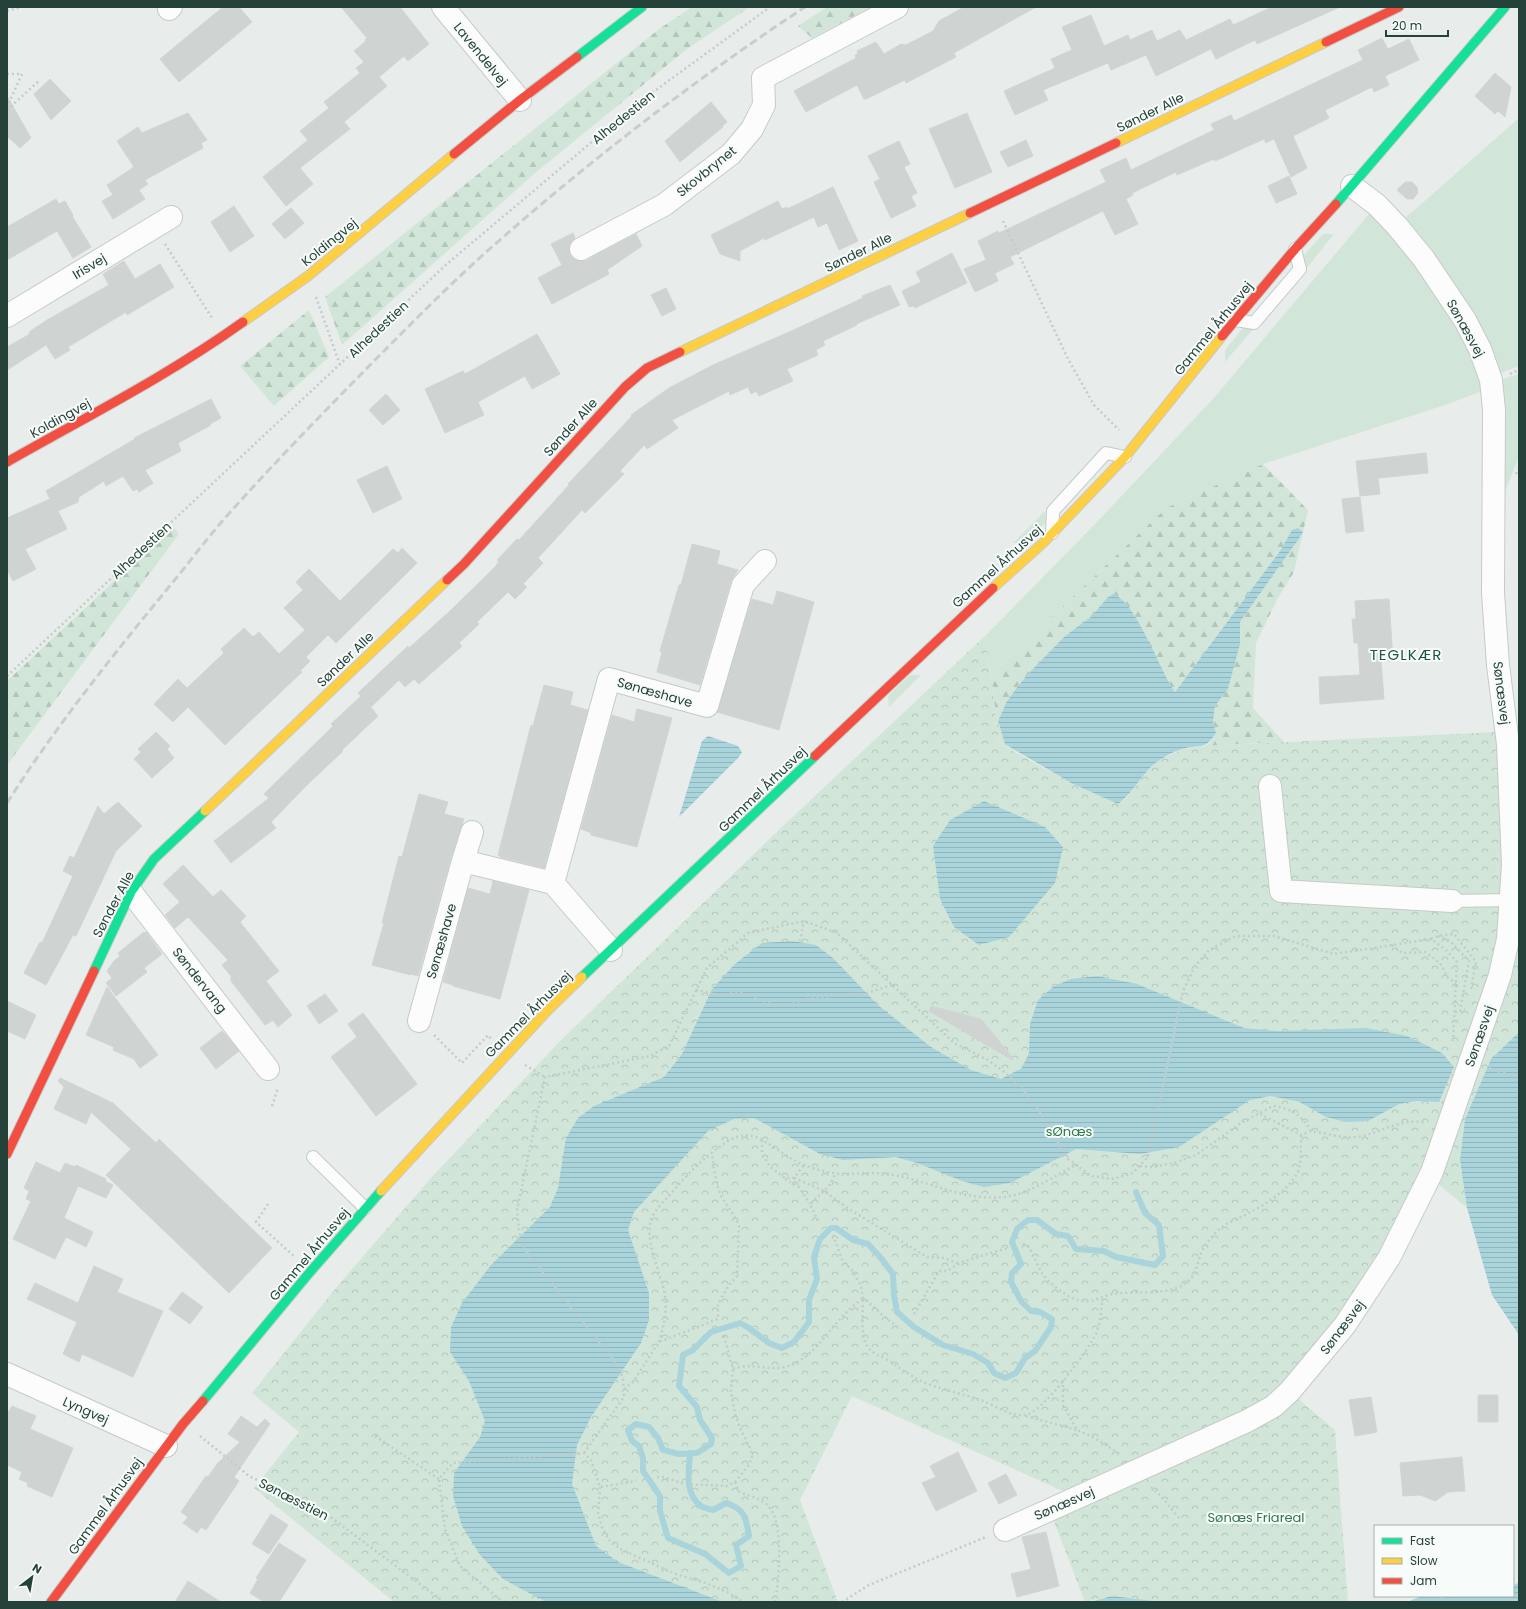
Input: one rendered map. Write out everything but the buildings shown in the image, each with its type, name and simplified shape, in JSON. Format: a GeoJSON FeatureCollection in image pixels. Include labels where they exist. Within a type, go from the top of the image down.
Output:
{"type":"FeatureCollection","features":[{"type":"Feature","properties":{"kind":"street","name":"Lavendelvej"},"geometry":{"type":"LineString","coordinates":[[443,7],[520,100]]}},
{"type":"Feature","properties":{"kind":"street","name":"Koldingvej"},"geometry":{"type":"LineString","coordinates":[[7,462],[110,404],[223,336],[308,276],[520,100],[642,7]]}},
{"type":"Feature","properties":{"kind":"street","name":"Skovbrynet"},"geometry":{"type":"LineString","coordinates":[[581,249],[664,205],[731,154],[752,129],[764,106],[763,78],[897,7]]}},
{"type":"Feature","properties":{"kind":"street","name":"Sønder Alle"},"geometry":{"type":"LineString","coordinates":[[7,1154],[131,892],[154,859],[464,564],[625,387],[647,368],[994,200],[1399,7]]}},
{"type":"Feature","properties":{"kind":"street","name":"Gammel Århusvej"},"geometry":{"type":"LineString","coordinates":[[884,690],[1052,533],[1126,457],[1295,249],[1352,186],[1505,7]]}},
{"type":"Feature","properties":{"kind":"street","name":"Sønæsvej"},"geometry":{"type":"LineString","coordinates":[[1005,1530],[1265,1412],[1290,1391],[1345,1325],[1389,1258],[1432,1172],[1500,975],[1508,939],[1513,865],[1513,826],[1508,744],[1498,665],[1493,593],[1494,410],[1491,380],[1480,349],[1465,320],[1424,259],[1397,226],[1377,205],[1352,186]]}},
{"type":"Feature","properties":{"kind":"street","name":"Irisvej"},"geometry":{"type":"LineString","coordinates":[[7,316],[163,222]]}},
{"type":"Feature","properties":{"kind":"street","name":"Sønæshave"},"geometry":{"type":"LineString","coordinates":[[553,883],[609,678],[706,706],[743,585],[765,561]]}},
{"type":"Feature","properties":{"kind":"street"},"geometry":{"type":"LineString","coordinates":[[1270,786],[1281,890],[1452,901]]}},
{"type":"Feature","properties":{"kind":"street","name":"Sønæshave"},"geometry":{"type":"LineString","coordinates":[[419,1021],[472,832]]}},
{"type":"Feature","properties":{"kind":"street"},"geometry":{"type":"LineString","coordinates":[[463,861],[553,883],[611,950]]}},
{"type":"Feature","properties":{"kind":"street","name":"Gammel Århusvej"},"geometry":{"type":"LineString","coordinates":[[51,1602],[183,1424],[365,1208],[548,1010],[685,879]]}},
{"type":"Feature","properties":{"kind":"street","name":"Søndervang"},"geometry":{"type":"LineString","coordinates":[[131,892],[268,1069]]}},
{"type":"Feature","properties":{"kind":"street","name":"Lyngvej"},"geometry":{"type":"LineString","coordinates":[[7,1374],[166,1446]]}},
{"type":"Feature","properties":{"kind":"lane"},"geometry":{"type":"LineString","coordinates":[[1236,320],[1254,323],[1300,269],[1295,249]]}},
{"type":"Feature","properties":{"kind":"lane"},"geometry":{"type":"LineString","coordinates":[[1052,533],[1053,511],[1106,453],[1126,457]]}},
{"type":"Feature","properties":{"kind":"lane"},"geometry":{"type":"LineString","coordinates":[[685,879],[696,882],[883,705],[884,690]]}},
{"type":"Feature","properties":{"kind":"lane"},"geometry":{"type":"LineString","coordinates":[[1452,901],[1511,900]]}},
{"type":"Feature","properties":{"kind":"lane"},"geometry":{"type":"LineString","coordinates":[[313,1157],[365,1208]]}},
{"type":"Feature","properties":{"kind":"path"},"geometry":{"type":"LineString","coordinates":[[7,11],[21,7]]}},
{"type":"Feature","properties":{"kind":"path","name":"Alhedestien"},"geometry":{"type":"LineString","coordinates":[[7,676],[448,263],[638,103],[770,7]]}},
{"type":"Feature","properties":{"kind":"path"},"geometry":{"type":"LineString","coordinates":[[7,74],[22,74],[7,107]]}},
{"type":"Feature","properties":{"kind":"path"},"geometry":{"type":"LineString","coordinates":[[7,110],[40,80]]}},
{"type":"Feature","properties":{"kind":"path"},"geometry":{"type":"LineString","coordinates":[[994,200],[1068,359],[1094,405],[1135,446]]}},
{"type":"Feature","properties":{"kind":"path"},"geometry":{"type":"LineString","coordinates":[[163,222],[223,336]]}},
{"type":"Feature","properties":{"kind":"path"},"geometry":{"type":"LineString","coordinates":[[308,276],[340,365]]}},
{"type":"Feature","properties":{"kind":"path"},"geometry":{"type":"LineString","coordinates":[[799,946],[804,921]]}},
{"type":"Feature","properties":{"kind":"path"},"geometry":{"type":"LineString","coordinates":[[584,1453],[624,1397],[624,1389],[616,1363],[523,1246],[519,1231],[517,1210],[545,1077],[650,1056],[669,1046],[707,968],[748,933],[804,921],[837,933],[954,1043],[988,1060],[1018,1084],[1041,1113],[1068,1159],[1091,1176],[1112,1179],[1133,1173],[1148,1157],[1183,990],[1195,966],[1209,950],[1236,936],[1274,936],[1334,954],[1454,934],[1476,962],[1470,992]]}},
{"type":"Feature","properties":{"kind":"path"},"geometry":{"type":"LineString","coordinates":[[1438,936],[1450,941],[1469,961],[1460,1012]]}},
{"type":"Feature","properties":{"kind":"path"},"geometry":{"type":"LineString","coordinates":[[1431,939],[1446,950],[1457,962],[1452,1055],[1519,1078]]}},
{"type":"Feature","properties":{"kind":"path"},"geometry":{"type":"LineString","coordinates":[[1392,945],[1402,953],[1425,952],[1440,963],[1448,978],[1457,983]]}},
{"type":"Feature","properties":{"kind":"path"},"geometry":{"type":"LineString","coordinates":[[696,990],[720,995],[740,992],[771,1004],[787,1006],[804,1000],[864,994],[892,985]]}},
{"type":"Feature","properties":{"kind":"path"},"geometry":{"type":"LineString","coordinates":[[1455,1012],[1460,1012],[1467,1007]]}},
{"type":"Feature","properties":{"kind":"path"},"geometry":{"type":"LineString","coordinates":[[449,1050],[462,1063]]}},
{"type":"Feature","properties":{"kind":"path"},"geometry":{"type":"LineString","coordinates":[[1140,1166],[1154,1167],[1177,1162],[1196,1155],[1241,1123],[1273,1106],[1295,1112],[1304,1120],[1311,1131]]}},
{"type":"Feature","properties":{"kind":"path"},"geometry":{"type":"LineString","coordinates":[[1260,1113],[1301,1135]]}},
{"type":"Feature","properties":{"kind":"path"},"geometry":{"type":"LineString","coordinates":[[1301,1135],[1311,1131],[1355,1137],[1374,1133],[1399,1124],[1416,1122],[1449,1124]]}},
{"type":"Feature","properties":{"kind":"path"},"geometry":{"type":"LineString","coordinates":[[624,1389],[633,1382],[659,1342],[665,1323],[666,1309],[664,1294],[655,1262],[651,1239],[652,1217],[691,1170],[728,1141],[740,1135],[750,1135],[762,1140],[804,1165],[836,1173],[889,1174],[966,1195],[988,1198],[1011,1196],[1028,1190],[1076,1165]]}},
{"type":"Feature","properties":{"kind":"path"},"geometry":{"type":"LineString","coordinates":[[1023,1244],[1028,1246],[1032,1251],[1042,1273],[1062,1292],[1075,1299],[1087,1302],[1102,1299],[1113,1294],[1147,1292],[1174,1288],[1182,1285],[1192,1278],[1201,1253],[1210,1238],[1223,1226],[1266,1204],[1285,1188],[1297,1175],[1300,1165],[1301,1135]]}},
{"type":"Feature","properties":{"kind":"path"},"geometry":{"type":"LineString","coordinates":[[762,1140],[762,1152],[770,1167],[799,1187],[810,1204],[818,1221]]}},
{"type":"Feature","properties":{"kind":"path"},"geometry":{"type":"LineString","coordinates":[[659,1342],[718,1319],[718,1304],[729,1285],[737,1276],[739,1226],[737,1219],[720,1193],[712,1153]]}},
{"type":"Feature","properties":{"kind":"path"},"geometry":{"type":"LineString","coordinates":[[794,1178],[804,1165]]}},
{"type":"Feature","properties":{"kind":"path"},"geometry":{"type":"LineString","coordinates":[[810,1204],[824,1192],[836,1173]]}},
{"type":"Feature","properties":{"kind":"path"},"geometry":{"type":"LineString","coordinates":[[785,1178],[794,1178],[824,1192],[927,1257],[944,1258],[959,1264]]}},
{"type":"Feature","properties":{"kind":"path"},"geometry":{"type":"LineString","coordinates":[[268,1204],[256,1222],[310,1272]]}},
{"type":"Feature","properties":{"kind":"path"},"geometry":{"type":"LineString","coordinates":[[833,1235],[843,1262],[852,1270],[861,1286],[863,1298],[864,1337],[867,1345],[873,1352],[927,1384],[983,1401],[1005,1412],[1026,1416],[1077,1430],[1093,1438],[1119,1454],[1134,1472],[1161,1496],[1178,1518]]}},
{"type":"Feature","properties":{"kind":"path"},"geometry":{"type":"LineString","coordinates":[[914,1314],[939,1271],[947,1271],[959,1264],[1007,1248]]}},
{"type":"Feature","properties":{"kind":"path"},"geometry":{"type":"LineString","coordinates":[[863,1298],[875,1307],[889,1322],[900,1329]]}},
{"type":"Feature","properties":{"kind":"path"},"geometry":{"type":"LineString","coordinates":[[733,1369],[742,1365],[778,1368],[794,1364],[819,1344],[842,1316],[863,1298]]}},
{"type":"Feature","properties":{"kind":"path"},"geometry":{"type":"LineString","coordinates":[[1026,1416],[1045,1403],[1084,1354],[1096,1333],[1102,1308],[1102,1299]]}},
{"type":"Feature","properties":{"kind":"path"},"geometry":{"type":"LineString","coordinates":[[657,1477],[664,1477],[684,1484],[727,1486],[735,1482],[748,1466],[752,1458],[750,1445],[740,1428],[735,1414],[731,1390],[733,1369],[724,1336]]}},
{"type":"Feature","properties":{"kind":"path"},"geometry":{"type":"LineString","coordinates":[[1063,1380],[1063,1405],[1077,1430]]}},
{"type":"Feature","properties":{"kind":"path","name":"Sønæsstien"},"geometry":{"type":"LineString","coordinates":[[183,1424],[209,1442],[249,1476],[325,1513],[444,1602]]}},
{"type":"Feature","properties":{"kind":"path"},"geometry":{"type":"LineString","coordinates":[[376,1436],[439,1479]]}},
{"type":"Feature","properties":{"kind":"path"},"geometry":{"type":"LineString","coordinates":[[505,1602],[498,1598],[460,1566],[445,1529],[439,1479],[453,1463],[584,1453],[591,1460],[600,1487],[598,1513],[602,1527],[608,1539],[620,1549],[678,1575],[706,1583],[727,1592],[743,1602]]}},
{"type":"Feature","properties":{"kind":"path"},"geometry":{"type":"LineString","coordinates":[[600,1487],[636,1481]]}},
{"type":"Feature","properties":{"kind":"path"},"geometry":{"type":"LineString","coordinates":[[735,1482],[738,1491],[761,1500],[771,1509],[777,1526],[780,1554],[775,1602]]}},
{"type":"Feature","properties":{"kind":"path"},"geometry":{"type":"LineString","coordinates":[[842,1602],[869,1585],[1005,1530]]}},
{"type":"Feature","properties":{"kind":"green space"},"geometry":{"type":"Polygon","coordinates":[[[692,7],[750,7],[687,49],[534,174],[342,345],[325,297],[659,29],[692,7]]]}},
{"type":"Feature","properties":{"kind":"green space"},"geometry":{"type":"Polygon","coordinates":[[[827,7],[871,7],[812,38],[798,26],[827,7]]]}},
{"type":"Feature","properties":{"kind":"green space"},"geometry":{"type":"Polygon","coordinates":[[[1519,118],[1519,366],[1498,374],[1403,220],[1519,118]]]}},
{"type":"Feature","properties":{"kind":"green space"},"geometry":{"type":"Polygon","coordinates":[[[1369,214],[1383,222],[1463,331],[1485,390],[1448,404],[1263,464],[1166,508],[991,675],[985,636],[1097,522],[1212,400],[1369,214]]]}},
{"type":"Feature","properties":{"kind":"green space"},"geometry":{"type":"Polygon","coordinates":[[[1323,234],[1334,234],[1306,269],[1304,255],[1323,234]]]}},
{"type":"Feature","properties":{"kind":"green space"},"geometry":{"type":"Polygon","coordinates":[[[309,310],[329,357],[274,406],[240,366],[309,310]]]}},
{"type":"Feature","properties":{"kind":"green space"},"geometry":{"type":"Polygon","coordinates":[[[1255,327],[1225,362],[1225,350],[1243,328],[1255,327]]]}},
{"type":"Feature","properties":{"kind":"green space"},"geometry":{"type":"Polygon","coordinates":[[[1519,374],[1519,457],[1501,501],[1500,380],[1519,374]]]}},
{"type":"Feature","properties":{"kind":"green space"},"geometry":{"type":"Polygon","coordinates":[[[1263,464],[1308,510],[1294,572],[1278,598],[1256,643],[1253,708],[1284,742],[1205,746],[1211,742],[1216,733],[1213,722],[1215,706],[1228,689],[1240,644],[1240,622],[1298,540],[1292,530],[1280,551],[1174,693],[1134,614],[1119,596],[1107,598],[1092,616],[1065,636],[1026,676],[1007,701],[998,721],[1005,743],[1033,760],[999,743],[991,675],[1166,508],[1263,464]]]}},
{"type":"Feature","properties":{"kind":"green space"},"geometry":{"type":"Polygon","coordinates":[[[1045,511],[1046,522],[1026,543],[1013,543],[1045,511]]]}},
{"type":"Feature","properties":{"kind":"green space"},"geometry":{"type":"Polygon","coordinates":[[[173,526],[179,534],[7,765],[7,681],[173,526]]]}},
{"type":"Feature","properties":{"kind":"green space","name":"sØnæs"},"geometry":{"type":"Polygon","coordinates":[[[985,636],[999,743],[1071,783],[1118,804],[1127,798],[1145,772],[1160,760],[1182,749],[1205,746],[1496,732],[1503,761],[1508,891],[1501,943],[1429,1159],[1365,1285],[1269,1402],[1065,1492],[852,1396],[800,1500],[838,1602],[394,1602],[254,1488],[299,1432],[252,1393],[339,1284],[431,1178],[560,1041],[784,825],[985,636]]]}},
{"type":"Feature","properties":{"kind":"green space"},"geometry":{"type":"Polygon","coordinates":[[[910,675],[921,675],[889,707],[888,696],[910,675]]]}},
{"type":"Feature","properties":{"kind":"green space"},"geometry":{"type":"Polygon","coordinates":[[[1519,891],[1519,1032],[1491,1059],[1465,1119],[1460,1160],[1467,1208],[1436,1182],[1519,891]]]}},
{"type":"Feature","properties":{"kind":"green space","name":"Sønæs Friareal"},"geometry":{"type":"Polygon","coordinates":[[[1295,1396],[1335,1430],[1348,1602],[1163,1602],[1112,1596],[1085,1602],[1053,1519],[1295,1396]]]}},
{"type":"Feature","properties":{"kind":"water"},"geometry":{"type":"Polygon","coordinates":[[[1298,528],[1303,532],[1240,622],[1240,644],[1228,689],[1215,706],[1213,722],[1216,733],[1205,745],[1179,750],[1160,760],[1148,770],[1129,794],[1118,804],[1071,783],[1005,744],[998,721],[1007,701],[1026,676],[1065,636],[1092,616],[1107,598],[1113,594],[1122,599],[1139,623],[1175,692],[1280,551],[1292,530],[1298,528]]]}},
{"type":"Feature","properties":{"kind":"water"},"geometry":{"type":"Polygon","coordinates":[[[708,736],[738,746],[742,752],[739,757],[679,817],[702,741],[708,736]]]}},
{"type":"Feature","properties":{"kind":"water"},"geometry":{"type":"Polygon","coordinates":[[[984,801],[1045,827],[1063,847],[1055,883],[1009,937],[979,945],[954,927],[940,899],[933,846],[950,820],[984,801]]]}},
{"type":"Feature","properties":{"kind":"water"},"geometry":{"type":"Polygon","coordinates":[[[793,941],[816,945],[833,958],[879,1006],[931,1047],[971,1070],[1001,1079],[1022,1068],[1029,1053],[1030,1024],[1038,1000],[1054,986],[1071,979],[1097,976],[1137,984],[1244,1028],[1278,1031],[1366,1028],[1407,1036],[1442,1053],[1454,1067],[1439,1102],[1416,1101],[1399,1104],[1368,1121],[1346,1122],[1326,1117],[1300,1102],[1271,1096],[1250,1100],[1179,1147],[1140,1154],[1076,1149],[1010,1183],[984,1187],[962,1181],[917,1163],[896,1157],[843,1160],[820,1154],[754,1118],[734,1119],[708,1131],[634,1212],[628,1230],[649,1293],[649,1320],[641,1343],[591,1417],[577,1445],[572,1484],[596,1546],[618,1562],[723,1602],[546,1602],[503,1579],[480,1555],[462,1526],[453,1496],[454,1473],[480,1437],[485,1421],[469,1381],[450,1352],[451,1327],[462,1303],[491,1265],[550,1207],[558,1188],[566,1138],[578,1118],[594,1106],[664,1077],[682,1054],[712,989],[735,964],[762,943],[793,941]]]}},
{"type":"Feature","properties":{"kind":"water"},"geometry":{"type":"Polygon","coordinates":[[[1519,1032],[1519,1335],[1492,1295],[1467,1208],[1460,1160],[1465,1119],[1491,1059],[1519,1032]]]}},
{"type":"Feature","properties":{"kind":"water"},"geometry":{"type":"Polygon","coordinates":[[[1519,1582],[1519,1602],[1407,1602],[1420,1597],[1514,1597],[1514,1585],[1519,1582]]]}},
{"type":"Feature","properties":{"kind":"water"},"geometry":{"type":"Polygon","coordinates":[[[1112,1596],[1163,1602],[1089,1602],[1112,1596]]]}},
{"type":"Feature","properties":{"kind":"waterway"},"geometry":{"type":"LineString","coordinates":[[690,1453],[689,1460],[689,1482],[692,1495],[696,1501],[702,1507],[713,1510],[726,1503],[732,1505],[741,1511],[747,1524],[749,1536],[736,1545],[741,1566],[729,1573],[705,1554],[668,1538],[660,1511],[660,1496],[643,1471],[643,1458],[639,1446],[632,1441],[628,1430],[636,1424],[649,1427],[658,1438],[663,1450],[679,1454],[697,1453],[711,1444],[712,1438],[700,1420],[697,1407],[679,1386],[683,1355],[693,1350],[711,1332],[740,1323],[769,1343],[782,1348],[794,1342],[809,1322],[809,1300],[817,1279],[814,1257],[820,1239],[831,1228],[836,1228],[853,1240],[868,1244],[893,1274],[894,1295],[897,1312],[914,1327],[943,1345],[973,1354],[988,1363],[994,1373],[1005,1378],[1016,1373],[1025,1358],[1035,1351],[1051,1327],[1052,1319],[1040,1312],[1031,1311],[1021,1301],[1011,1282],[1012,1273],[1021,1264],[1012,1242],[1017,1229],[1028,1220],[1037,1220],[1056,1234],[1068,1236],[1076,1249],[1104,1251],[1116,1257],[1155,1265],[1163,1256],[1159,1225],[1145,1213],[1136,1192]]}},
{"type":"Feature","properties":{"kind":"railway"},"geometry":{"type":"LineString","coordinates":[[7,803],[82,695],[217,527],[299,438],[415,320],[484,254],[600,156],[640,124],[722,64],[805,7]]}},
{"type":"Feature","properties":{"kind":"traffic: fast"},"geometry":{"type":"LineString","coordinates":[[577,57],[642,7]]}},
{"type":"Feature","properties":{"kind":"traffic: fast"},"geometry":{"type":"LineString","coordinates":[[1336,204],[1505,7]]}},
{"type":"Feature","properties":{"kind":"traffic: fast"},"geometry":{"type":"LineString","coordinates":[[582,977],[815,756]]}},
{"type":"Feature","properties":{"kind":"traffic: fast"},"geometry":{"type":"LineString","coordinates":[[94,971],[131,892],[154,859],[205,811]]}},
{"type":"Feature","properties":{"kind":"traffic: fast"},"geometry":{"type":"LineString","coordinates":[[203,1401],[310,1272],[381,1191]]}},
{"type":"Feature","properties":{"kind":"traffic: slow"},"geometry":{"type":"LineString","coordinates":[[1116,143],[1326,42]]}},
{"type":"Feature","properties":{"kind":"traffic: slow"},"geometry":{"type":"LineString","coordinates":[[243,322],[308,276],[454,154]]}},
{"type":"Feature","properties":{"kind":"traffic: slow"},"geometry":{"type":"LineString","coordinates":[[680,352],[970,213]]}},
{"type":"Feature","properties":{"kind":"traffic: slow"},"geometry":{"type":"LineString","coordinates":[[993,588],[1044,542],[1125,457],[1222,336]]}},
{"type":"Feature","properties":{"kind":"traffic: slow"},"geometry":{"type":"LineString","coordinates":[[205,811],[447,580]]}},
{"type":"Feature","properties":{"kind":"traffic: slow"},"geometry":{"type":"LineString","coordinates":[[381,1191],[548,1010],[582,977]]}},
{"type":"Feature","properties":{"kind":"traffic: jam"},"geometry":{"type":"LineString","coordinates":[[1326,42],[1399,7]]}},
{"type":"Feature","properties":{"kind":"traffic: jam"},"geometry":{"type":"LineString","coordinates":[[454,154],[520,100],[577,57]]}},
{"type":"Feature","properties":{"kind":"traffic: jam"},"geometry":{"type":"LineString","coordinates":[[970,213],[1116,143]]}},
{"type":"Feature","properties":{"kind":"traffic: jam"},"geometry":{"type":"LineString","coordinates":[[1222,336],[1295,249],[1336,204]]}},
{"type":"Feature","properties":{"kind":"traffic: jam"},"geometry":{"type":"LineString","coordinates":[[7,462],[157,378],[243,322]]}},
{"type":"Feature","properties":{"kind":"traffic: jam"},"geometry":{"type":"LineString","coordinates":[[447,580],[464,564],[625,387],[647,368],[680,352]]}},
{"type":"Feature","properties":{"kind":"traffic: jam"},"geometry":{"type":"LineString","coordinates":[[815,756],[993,588]]}},
{"type":"Feature","properties":{"kind":"traffic: jam"},"geometry":{"type":"LineString","coordinates":[[7,1154],[94,971]]}},
{"type":"Feature","properties":{"kind":"traffic: jam"},"geometry":{"type":"LineString","coordinates":[[51,1602],[183,1424],[203,1401]]}},
{"type":"Feature","properties":{"kind":"district","name":"TEGLKÆR"},"geometry":{"type":"Point","coordinates":[1406,655]}}]}
